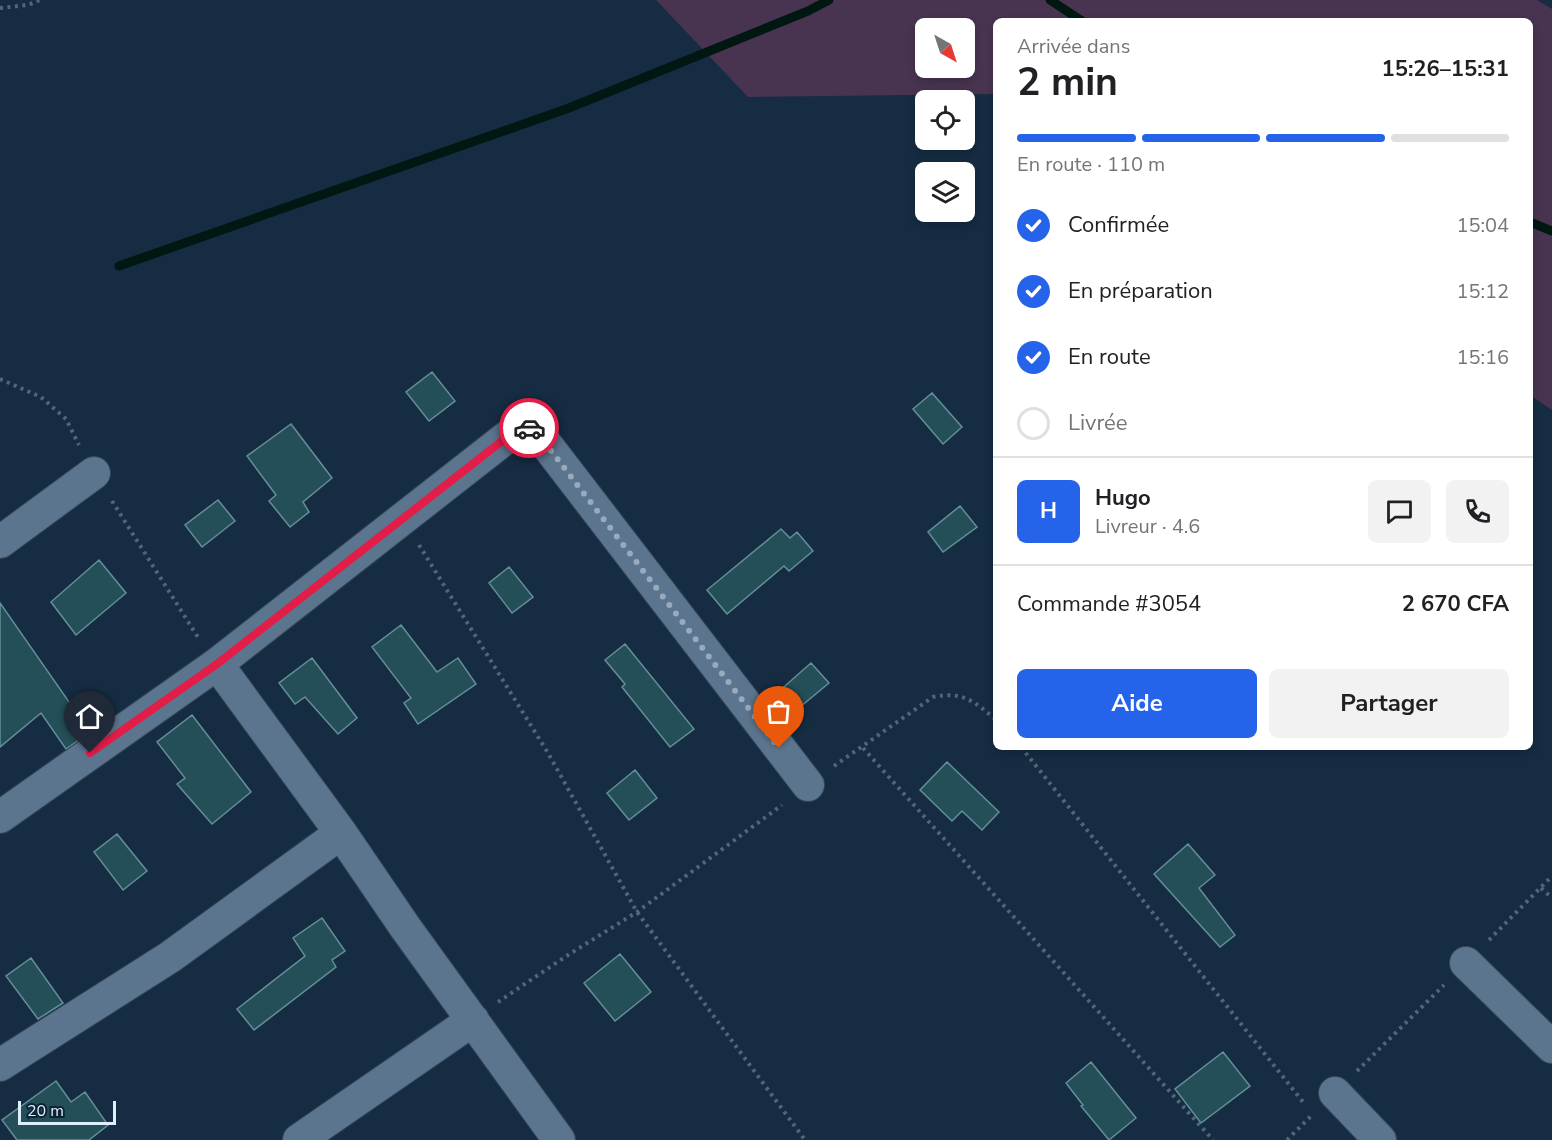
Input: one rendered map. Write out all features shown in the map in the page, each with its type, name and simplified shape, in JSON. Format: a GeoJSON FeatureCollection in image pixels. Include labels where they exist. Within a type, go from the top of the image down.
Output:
{"type":"FeatureCollection","features":[{"type":"Feature","properties":{"kind":"street"},"geometry":{"type":"LineString","coordinates":[[0,817],[217,664],[507,437],[525,427],[536,431],[808,785]]}},
{"type":"Feature","properties":{"kind":"street"},"geometry":{"type":"LineString","coordinates":[[0,542],[94,473]]}},
{"type":"Feature","properties":{"kind":"street"},"geometry":{"type":"LineString","coordinates":[[217,664],[342,833],[405,927],[559,1140]]}},
{"type":"Feature","properties":{"kind":"street"},"geometry":{"type":"LineString","coordinates":[[0,1065],[170,957],[342,833]]}},
{"type":"Feature","properties":{"kind":"street"},"geometry":{"type":"LineString","coordinates":[[1466,963],[1552,1047]]}},
{"type":"Feature","properties":{"kind":"street"},"geometry":{"type":"LineString","coordinates":[[299,1140],[472,1020]]}},
{"type":"Feature","properties":{"kind":"street"},"geometry":{"type":"LineString","coordinates":[[1335,1093],[1380,1140]]}},
{"type":"Feature","properties":{"kind":"path"},"geometry":{"type":"LineString","coordinates":[[0,8],[40,0]]}},
{"type":"Feature","properties":{"kind":"path"},"geometry":{"type":"LineString","coordinates":[[0,379],[41,397],[66,419],[94,473],[217,664]]}},
{"type":"Feature","properties":{"kind":"path"},"geometry":{"type":"LineString","coordinates":[[403,518],[447,594],[548,753],[637,912],[805,1140]]}},
{"type":"Feature","properties":{"kind":"path"},"geometry":{"type":"LineString","coordinates":[[472,1020],[568,955],[637,912],[838,762],[862,748],[933,697],[951,694],[977,704],[993,717]]}},
{"type":"Feature","properties":{"kind":"path"},"geometry":{"type":"LineString","coordinates":[[862,748],[1213,1140]]}},
{"type":"Feature","properties":{"kind":"path"},"geometry":{"type":"LineString","coordinates":[[1023,750],[1313,1115]]}},
{"type":"Feature","properties":{"kind":"path"},"geometry":{"type":"LineString","coordinates":[[1287,1140],[1552,876]]}},
{"type":"Feature","properties":{"kind":"path"},"geometry":{"type":"LineString","coordinates":[[1541,888],[1552,898]]}},
{"type":"Feature","properties":{"kind":"shaded area"},"geometry":{"type":"Polygon","coordinates":[[[656,0],[1537,0],[1552,9],[1552,410],[1533,397],[1533,18],[993,18],[993,94],[975,94],[975,90],[915,90],[915,95],[748,97],[656,0]]]}},
{"type":"Feature","properties":{"kind":"building"},"geometry":{"type":"Polygon","coordinates":[[[432,372],[455,401],[429,421],[406,392],[432,372]]]}},
{"type":"Feature","properties":{"kind":"building"},"geometry":{"type":"Polygon","coordinates":[[[932,393],[962,427],[943,444],[913,409],[932,393]]]}},
{"type":"Feature","properties":{"kind":"building"},"geometry":{"type":"Polygon","coordinates":[[[291,424],[332,478],[303,502],[309,512],[290,527],[269,501],[276,495],[247,456],[291,424]]]}},
{"type":"Feature","properties":{"kind":"building"},"geometry":{"type":"Polygon","coordinates":[[[218,500],[235,521],[202,547],[185,525],[218,500]]]}},
{"type":"Feature","properties":{"kind":"building"},"geometry":{"type":"Polygon","coordinates":[[[960,506],[977,527],[943,552],[928,532],[960,506]]]}},
{"type":"Feature","properties":{"kind":"building"},"geometry":{"type":"Polygon","coordinates":[[[781,529],[790,538],[797,532],[813,551],[789,571],[784,566],[727,614],[707,590],[781,529]]]}},
{"type":"Feature","properties":{"kind":"building"},"geometry":{"type":"Polygon","coordinates":[[[99,560],[126,593],[76,635],[51,602],[99,560]]]}},
{"type":"Feature","properties":{"kind":"building"},"geometry":{"type":"Polygon","coordinates":[[[509,567],[533,597],[512,613],[489,583],[509,567]]]}},
{"type":"Feature","properties":{"kind":"building"},"geometry":{"type":"Polygon","coordinates":[[[0,603],[90,732],[66,749],[41,713],[0,747],[0,603]]]}},
{"type":"Feature","properties":{"kind":"building"},"geometry":{"type":"Polygon","coordinates":[[[401,625],[437,672],[458,658],[476,684],[418,724],[404,703],[411,698],[372,647],[401,625]]]}},
{"type":"Feature","properties":{"kind":"building"},"geometry":{"type":"Polygon","coordinates":[[[625,644],[694,729],[670,747],[622,687],[625,684],[605,660],[625,644]]]}},
{"type":"Feature","properties":{"kind":"building"},"geometry":{"type":"Polygon","coordinates":[[[312,658],[357,718],[338,734],[305,697],[295,704],[279,683],[312,658]]]}},
{"type":"Feature","properties":{"kind":"building"},"geometry":{"type":"Polygon","coordinates":[[[811,663],[829,683],[794,712],[777,693],[811,663]]]}},
{"type":"Feature","properties":{"kind":"building"},"geometry":{"type":"Polygon","coordinates":[[[192,715],[251,792],[212,824],[177,784],[185,778],[157,742],[192,715]]]}},
{"type":"Feature","properties":{"kind":"building"},"geometry":{"type":"Polygon","coordinates":[[[947,762],[999,812],[982,830],[962,811],[952,821],[920,790],[947,762]]]}},
{"type":"Feature","properties":{"kind":"building"},"geometry":{"type":"Polygon","coordinates":[[[635,770],[657,798],[629,820],[607,793],[635,770]]]}},
{"type":"Feature","properties":{"kind":"building"},"geometry":{"type":"Polygon","coordinates":[[[117,834],[147,871],[123,890],[94,852],[117,834]]]}},
{"type":"Feature","properties":{"kind":"building"},"geometry":{"type":"Polygon","coordinates":[[[1188,844],[1215,875],[1199,888],[1235,935],[1220,947],[1154,874],[1188,844]]]}},
{"type":"Feature","properties":{"kind":"building"},"geometry":{"type":"Polygon","coordinates":[[[322,918],[345,951],[332,960],[336,967],[254,1030],[237,1009],[305,956],[293,938],[322,918]]]}},
{"type":"Feature","properties":{"kind":"building"},"geometry":{"type":"Polygon","coordinates":[[[620,954],[651,992],[615,1021],[584,983],[620,954]]]}},
{"type":"Feature","properties":{"kind":"building"},"geometry":{"type":"Polygon","coordinates":[[[31,958],[63,1003],[38,1019],[6,976],[31,958]]]}},
{"type":"Feature","properties":{"kind":"building"},"geometry":{"type":"Polygon","coordinates":[[[1223,1052],[1250,1086],[1201,1123],[1175,1089],[1223,1052]]]}},
{"type":"Feature","properties":{"kind":"building"},"geometry":{"type":"Polygon","coordinates":[[[1091,1062],[1136,1118],[1109,1140],[1081,1106],[1083,1105],[1066,1083],[1091,1062]]]}},
{"type":"Feature","properties":{"kind":"building"},"geometry":{"type":"Polygon","coordinates":[[[56,1081],[71,1102],[85,1092],[108,1125],[89,1140],[17,1140],[2,1120],[56,1081]]]}},
{"type":"Feature","properties":{"kind":"waterway"},"geometry":{"type":"LineString","coordinates":[[119,266],[569,108],[808,11],[829,0]]}},
{"type":"Feature","properties":{"kind":"waterway"},"geometry":{"type":"LineString","coordinates":[[1050,0],[1077,18]]}},
{"type":"Feature","properties":{"kind":"waterway"},"geometry":{"type":"LineString","coordinates":[[1533,223],[1552,231]]}},
{"type":"Feature","properties":{"kind":"way so far"},"geometry":{"type":"LineString","coordinates":[[529,428],[536,431],[779,748]]}},
{"type":"Feature","properties":{"kind":"route"},"geometry":{"type":"LineString","coordinates":[[90,753],[217,664],[507,437],[525,427],[529,428]]}}]}
